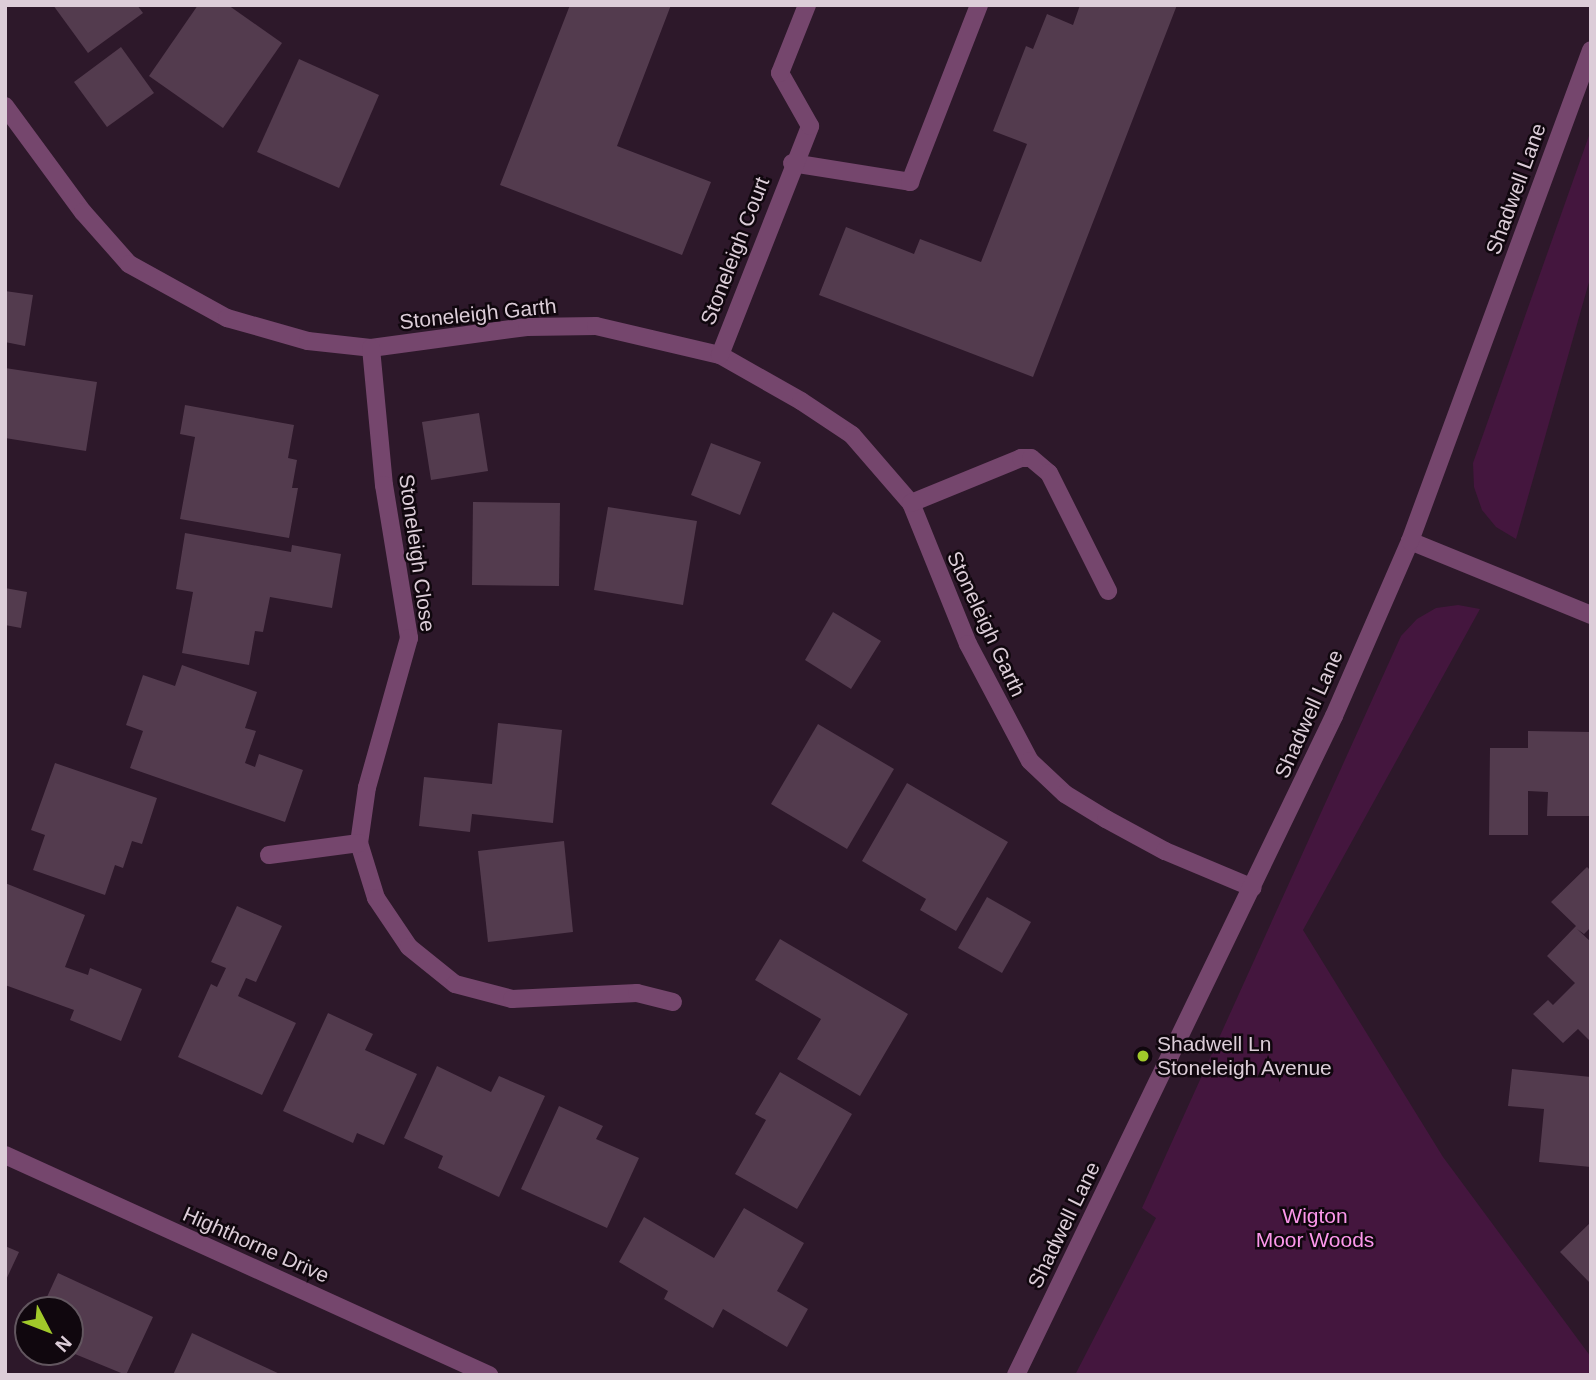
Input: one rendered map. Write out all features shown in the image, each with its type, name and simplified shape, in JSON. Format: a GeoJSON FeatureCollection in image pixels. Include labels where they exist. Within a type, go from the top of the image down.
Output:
{"type":"FeatureCollection","features":[{"type":"Feature","properties":{"kind":"street","name":"Stoneleigh Court"},"geometry":{"type":"LineString","coordinates":[[720,355],[792,163],[810,126],[780,73],[807,5]]}},
{"type":"Feature","properties":{"kind":"street","name":"Stoneleigh Court"},"geometry":{"type":"LineString","coordinates":[[792,163],[911,182],[979,5]]}},
{"type":"Feature","properties":{"kind":"street","name":"Shadwell Lane"},"geometry":{"type":"LineString","coordinates":[[1016,1375],[1253,888],[1410,541],[1591,50]]}},
{"type":"Feature","properties":{"kind":"street","name":"Stoneleigh Garth"},"geometry":{"type":"LineString","coordinates":[[5,106],[83,212],[129,264],[227,318],[308,341],[372,348],[527,327],[596,326],[720,355],[852,435],[911,503],[968,644],[1030,761],[1065,794],[1106,819],[1165,851],[1253,888]]}},
{"type":"Feature","properties":{"kind":"street","name":"Stoneleigh Close"},"geometry":{"type":"LineString","coordinates":[[372,348],[384,485],[409,638],[367,787],[359,843],[376,898],[409,947],[455,984],[512,999],[637,993],[673,1002]]}},
{"type":"Feature","properties":{"kind":"street"},"geometry":{"type":"LineString","coordinates":[[911,503],[1021,458],[1031,458],[1049,472],[1108,591]]}},
{"type":"Feature","properties":{"kind":"street"},"geometry":{"type":"LineString","coordinates":[[1410,541],[1591,615]]}},
{"type":"Feature","properties":{"kind":"street"},"geometry":{"type":"LineString","coordinates":[[269,855],[359,843]]}},
{"type":"Feature","properties":{"kind":"street","name":"Highthorne Drive"},"geometry":{"type":"LineString","coordinates":[[5,1155],[479,1373]]}},
{"type":"Feature","properties":{"kind":"green space"},"geometry":{"type":"Polygon","coordinates":[[[1591,130],[1591,275],[1516,539],[1496,527],[1482,510],[1474,487],[1473,463],[1591,130]]]}},
{"type":"Feature","properties":{"kind":"green space","name":"Wigton Moor Woods"},"geometry":{"type":"Polygon","coordinates":[[[1458,605],[1480,609],[1303,930],[1443,1157],[1591,1357],[1591,1375],[1075,1375],[1156,1218],[1142,1208],[1401,636],[1417,619],[1436,608],[1458,605]]]}},
{"type":"Feature","properties":{"kind":"building"},"geometry":{"type":"Polygon","coordinates":[[[53,5],[137,5],[143,13],[88,53],[53,5]]]}},
{"type":"Feature","properties":{"kind":"building"},"geometry":{"type":"Polygon","coordinates":[[[198,5],[228,5],[282,43],[223,128],[149,76],[198,5]]]}},
{"type":"Feature","properties":{"kind":"building"},"geometry":{"type":"Polygon","coordinates":[[[570,5],[671,5],[617,146],[711,182],[682,255],[500,185],[570,5]]]}},
{"type":"Feature","properties":{"kind":"building"},"geometry":{"type":"Polygon","coordinates":[[[1080,5],[1177,5],[1033,377],[819,295],[846,227],[914,254],[920,239],[981,262],[1027,144],[993,131],[1026,46],[1033,49],[1047,14],[1073,25],[1080,5]]]}},
{"type":"Feature","properties":{"kind":"building"},"geometry":{"type":"Polygon","coordinates":[[[121,47],[154,93],[107,127],[74,82],[121,47]]]}},
{"type":"Feature","properties":{"kind":"building"},"geometry":{"type":"Polygon","coordinates":[[[299,59],[379,95],[339,188],[257,152],[299,59]]]}},
{"type":"Feature","properties":{"kind":"building"},"geometry":{"type":"Polygon","coordinates":[[[5,291],[33,295],[25,346],[5,342],[5,291]]]}},
{"type":"Feature","properties":{"kind":"building"},"geometry":{"type":"Polygon","coordinates":[[[5,368],[97,382],[86,451],[5,438],[5,368]]]}},
{"type":"Feature","properties":{"kind":"building"},"geometry":{"type":"Polygon","coordinates":[[[185,405],[294,425],[288,458],[297,460],[292,488],[298,488],[289,538],[180,519],[195,437],[180,434],[185,405]]]}},
{"type":"Feature","properties":{"kind":"building"},"geometry":{"type":"Polygon","coordinates":[[[479,413],[488,471],[431,480],[422,422],[479,413]]]}},
{"type":"Feature","properties":{"kind":"building"},"geometry":{"type":"Polygon","coordinates":[[[711,443],[761,462],[740,515],[691,495],[711,443]]]}},
{"type":"Feature","properties":{"kind":"building"},"geometry":{"type":"Polygon","coordinates":[[[473,502],[560,503],[559,586],[472,585],[473,502]]]}},
{"type":"Feature","properties":{"kind":"building"},"geometry":{"type":"Polygon","coordinates":[[[608,507],[697,521],[683,605],[594,590],[608,507]]]}},
{"type":"Feature","properties":{"kind":"building"},"geometry":{"type":"Polygon","coordinates":[[[185,533],[291,552],[292,545],[341,554],[332,608],[270,597],[263,632],[255,631],[249,665],[182,653],[193,592],[176,589],[185,533]]]}},
{"type":"Feature","properties":{"kind":"building"},"geometry":{"type":"Polygon","coordinates":[[[5,588],[27,592],[21,628],[5,625],[5,588]]]}},
{"type":"Feature","properties":{"kind":"building"},"geometry":{"type":"Polygon","coordinates":[[[833,612],[881,641],[851,689],[805,660],[833,612]]]}},
{"type":"Feature","properties":{"kind":"building"},"geometry":{"type":"Polygon","coordinates":[[[182,665],[257,692],[245,728],[256,731],[245,763],[255,767],[259,754],[303,770],[285,822],[130,768],[143,731],[126,725],[143,675],[175,686],[182,665]]]}},
{"type":"Feature","properties":{"kind":"building"},"geometry":{"type":"Polygon","coordinates":[[[498,723],[562,730],[553,823],[472,814],[470,832],[419,826],[424,777],[492,784],[498,723]]]}},
{"type":"Feature","properties":{"kind":"building"},"geometry":{"type":"Polygon","coordinates":[[[818,724],[894,769],[847,849],[771,804],[818,724]]]}},
{"type":"Feature","properties":{"kind":"building"},"geometry":{"type":"Polygon","coordinates":[[[1528,731],[1591,732],[1591,816],[1547,816],[1548,792],[1528,791],[1528,835],[1489,835],[1490,748],[1528,748],[1528,731]]]}},
{"type":"Feature","properties":{"kind":"building"},"geometry":{"type":"Polygon","coordinates":[[[55,763],[157,798],[142,844],[132,841],[123,868],[115,865],[105,895],[33,870],[45,835],[31,830],[55,763]]]}},
{"type":"Feature","properties":{"kind":"building"},"geometry":{"type":"Polygon","coordinates":[[[907,783],[1008,842],[956,931],[920,910],[926,899],[862,861],[907,783]]]}},
{"type":"Feature","properties":{"kind":"building"},"geometry":{"type":"Polygon","coordinates":[[[564,841],[573,932],[488,942],[478,851],[564,841]]]}},
{"type":"Feature","properties":{"kind":"building"},"geometry":{"type":"Polygon","coordinates":[[[1587,867],[1591,871],[1591,927],[1584,934],[1577,929],[1591,942],[1591,1042],[1578,1029],[1563,1043],[1533,1014],[1548,1000],[1553,1005],[1575,983],[1547,956],[1576,926],[1551,902],[1587,867]]]}},
{"type":"Feature","properties":{"kind":"building"},"geometry":{"type":"Polygon","coordinates":[[[5,883],[85,915],[65,967],[88,975],[90,968],[142,989],[121,1041],[70,1020],[74,1010],[5,985],[5,883]]]}},
{"type":"Feature","properties":{"kind":"building"},"geometry":{"type":"Polygon","coordinates":[[[987,897],[1031,922],[1002,973],[958,948],[987,897]]]}},
{"type":"Feature","properties":{"kind":"building"},"geometry":{"type":"Polygon","coordinates":[[[237,906],[282,926],[256,982],[246,978],[238,996],[296,1023],[262,1095],[178,1057],[211,984],[217,987],[226,968],[211,962],[237,906]]]}},
{"type":"Feature","properties":{"kind":"building"},"geometry":{"type":"Polygon","coordinates":[[[780,939],[908,1014],[860,1096],[797,1059],[821,1019],[755,980],[780,939]]]}},
{"type":"Feature","properties":{"kind":"building"},"geometry":{"type":"Polygon","coordinates":[[[328,1013],[373,1034],[365,1050],[417,1074],[384,1145],[357,1133],[353,1143],[283,1111],[328,1013]]]}},
{"type":"Feature","properties":{"kind":"building"},"geometry":{"type":"Polygon","coordinates":[[[437,1066],[491,1092],[499,1076],[545,1096],[499,1197],[438,1168],[443,1156],[404,1138],[437,1066]]]}},
{"type":"Feature","properties":{"kind":"building"},"geometry":{"type":"Polygon","coordinates":[[[1512,1069],[1591,1077],[1591,1167],[1539,1162],[1544,1109],[1508,1106],[1512,1069]]]}},
{"type":"Feature","properties":{"kind":"building"},"geometry":{"type":"Polygon","coordinates":[[[780,1072],[852,1114],[797,1209],[735,1174],[766,1120],[755,1114],[780,1072]]]}},
{"type":"Feature","properties":{"kind":"building"},"geometry":{"type":"Polygon","coordinates":[[[559,1106],[603,1126],[596,1139],[639,1158],[607,1228],[521,1189],[559,1106]]]}},
{"type":"Feature","properties":{"kind":"building"},"geometry":{"type":"Polygon","coordinates":[[[744,1208],[804,1243],[777,1291],[808,1309],[787,1347],[723,1309],[713,1328],[664,1299],[668,1291],[619,1262],[644,1217],[714,1258],[744,1208]]]}},
{"type":"Feature","properties":{"kind":"building"},"geometry":{"type":"Polygon","coordinates":[[[1591,1222],[1591,1284],[1560,1252],[1591,1222]]]}},
{"type":"Feature","properties":{"kind":"building"},"geometry":{"type":"Polygon","coordinates":[[[5,1246],[19,1252],[5,1282],[5,1246]]]}},
{"type":"Feature","properties":{"kind":"building"},"geometry":{"type":"Polygon","coordinates":[[[58,1273],[153,1317],[126,1375],[84,1358],[84,1296],[47,1296],[58,1273]]]}},
{"type":"Feature","properties":{"kind":"building"},"geometry":{"type":"Polygon","coordinates":[[[192,1333],[241,1356],[282,1375],[173,1375],[192,1333]]]}},
{"type":"Feature","properties":{"kind":"place","name":"Shadwell Ln Stoneleigh Avenue"},"geometry":{"type":"Point","coordinates":[1143,1056]}}]}
